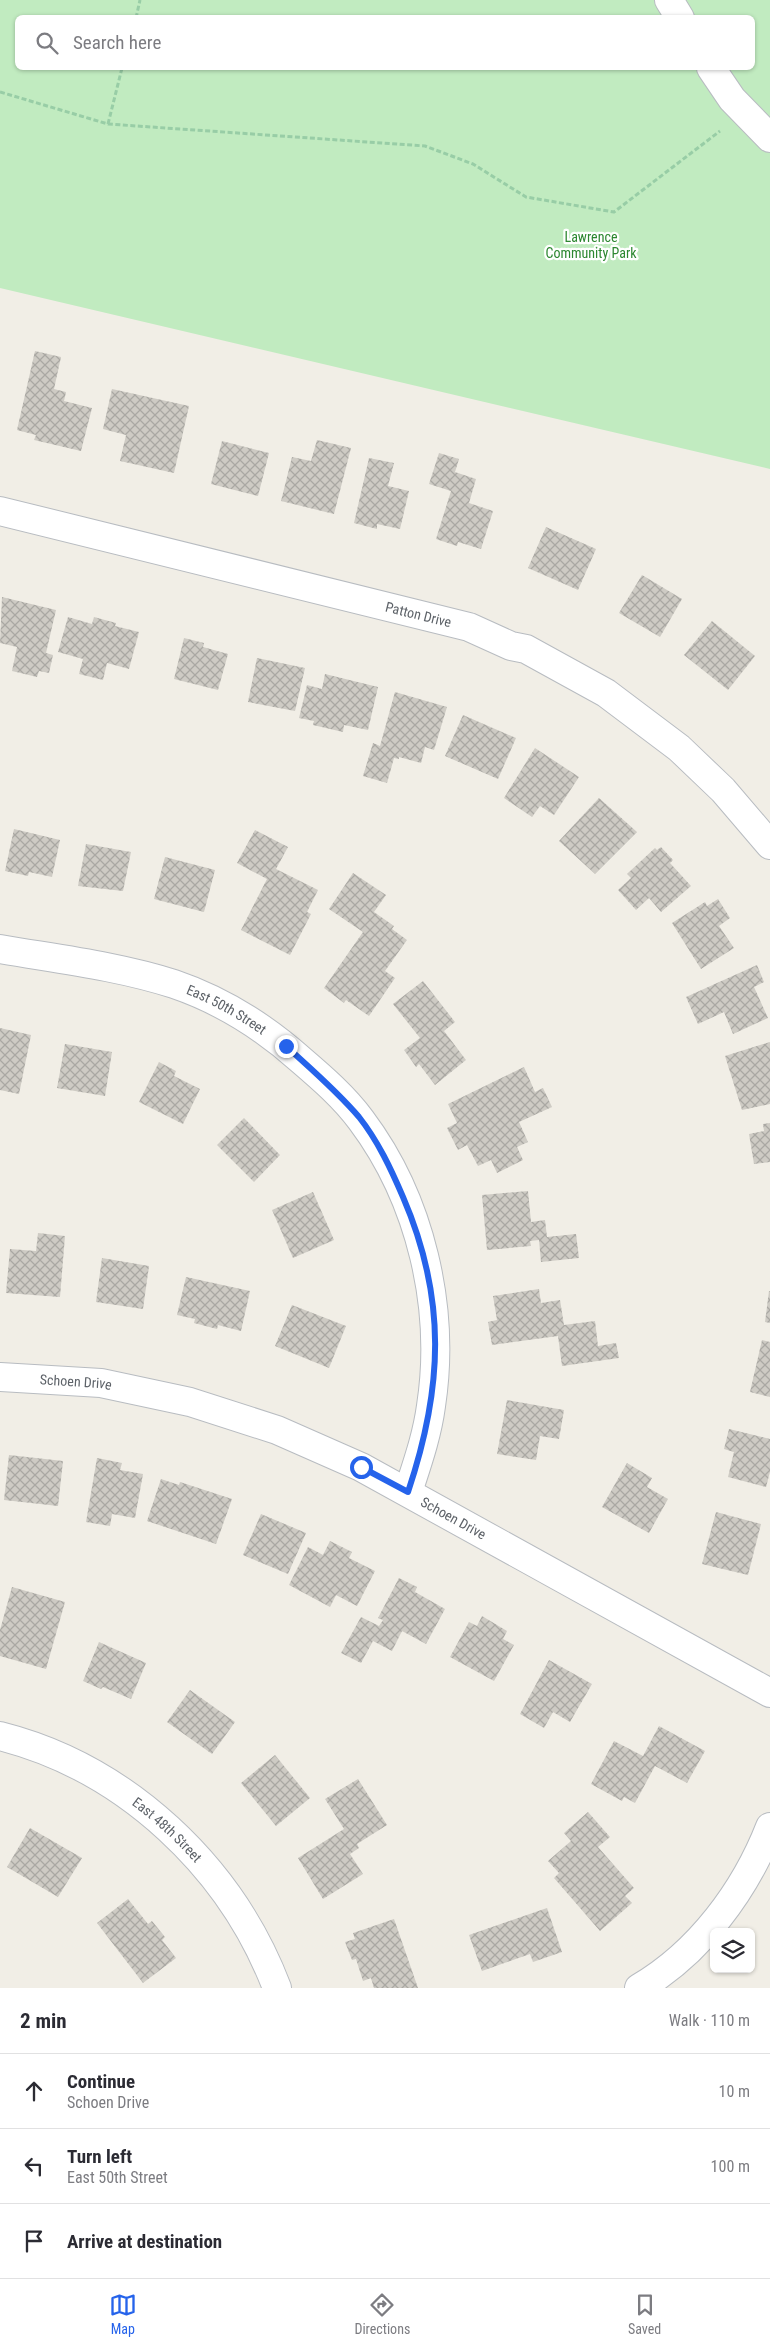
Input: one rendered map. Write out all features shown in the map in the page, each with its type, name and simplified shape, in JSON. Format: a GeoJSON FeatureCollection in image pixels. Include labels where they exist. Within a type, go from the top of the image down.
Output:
{"type":"FeatureCollection","features":[{"type":"Feature","properties":{"kind":"street"},"geometry":{"type":"LineString","coordinates":[[669,0],[678,15]]}},
{"type":"Feature","properties":{"kind":"street"},"geometry":{"type":"LineString","coordinates":[[712,70],[732,99],[770,138]]}},
{"type":"Feature","properties":{"kind":"street","name":"Patton Drive"},"geometry":{"type":"LineString","coordinates":[[0,511],[460,625],[511,646],[526,649],[606,693],[679,748],[723,790],[770,846]]}},
{"type":"Feature","properties":{"kind":"street","name":"East 50th Street"},"geometry":{"type":"LineString","coordinates":[[0,949],[112,968],[174,984],[219,1003],[247,1018],[286,1046],[331,1086],[360,1119],[377,1144],[403,1196],[424,1255],[430,1285],[436,1360],[431,1406],[422,1449],[408,1492]]}},
{"type":"Feature","properties":{"kind":"street","name":"Schoen Drive"},"geometry":{"type":"LineString","coordinates":[[0,1377],[102,1384],[190,1402],[277,1430],[361,1467],[408,1492],[770,1693]]}},
{"type":"Feature","properties":{"kind":"street","name":"East 48th Street"},"geometry":{"type":"LineString","coordinates":[[0,1736],[40,1748],[82,1767],[134,1800],[169,1828],[226,1893],[247,1924],[277,1988]]}},
{"type":"Feature","properties":{"kind":"street"},"geometry":{"type":"LineString","coordinates":[[639,1988],[692,1946],[713,1924],[749,1872],[770,1827]]}},
{"type":"Feature","properties":{"kind":"path"},"geometry":{"type":"LineString","coordinates":[[137,15],[140,0]]}},
{"type":"Feature","properties":{"kind":"path"},"geometry":{"type":"LineString","coordinates":[[108,124],[122,70]]}},
{"type":"Feature","properties":{"kind":"path"},"geometry":{"type":"LineString","coordinates":[[0,92],[108,124],[425,146],[473,164],[526,197],[614,212],[744,113]]}},
{"type":"Feature","properties":{"kind":"green space","name":"Lawrence Community Park"},"geometry":{"type":"Polygon","coordinates":[[[0,0],[770,0],[770,469],[0,288],[0,0]]]}},
{"type":"Feature","properties":{"kind":"building"},"geometry":{"type":"Polygon","coordinates":[[[35,351],[61,357],[54,389],[66,392],[64,401],[92,408],[81,451],[34,440],[36,435],[17,430],[35,351]]]}},
{"type":"Feature","properties":{"kind":"building"},"geometry":{"type":"Polygon","coordinates":[[[112,389],[189,406],[174,473],[120,461],[126,435],[103,429],[112,389]]]}},
{"type":"Feature","properties":{"kind":"building"},"geometry":{"type":"Polygon","coordinates":[[[317,440],[351,448],[334,514],[281,501],[292,457],[311,461],[317,440]]]}},
{"type":"Feature","properties":{"kind":"building"},"geometry":{"type":"Polygon","coordinates":[[[222,441],[269,453],[258,496],[211,484],[222,441]]]}},
{"type":"Feature","properties":{"kind":"building"},"geometry":{"type":"Polygon","coordinates":[[[439,453],[459,459],[455,472],[476,479],[469,503],[493,511],[481,549],[458,542],[457,546],[436,539],[451,491],[429,484],[439,453]]]}},
{"type":"Feature","properties":{"kind":"building"},"geometry":{"type":"Polygon","coordinates":[[[369,458],[394,463],[388,486],[409,491],[400,529],[377,524],[377,529],[354,523],[369,458]]]}},
{"type":"Feature","properties":{"kind":"building"},"geometry":{"type":"Polygon","coordinates":[[[546,527],[596,549],[578,590],[528,568],[546,527]]]}},
{"type":"Feature","properties":{"kind":"building"},"geometry":{"type":"Polygon","coordinates":[[[642,575],[682,599],[660,637],[619,613],[642,575]]]}},
{"type":"Feature","properties":{"kind":"building"},"geometry":{"type":"Polygon","coordinates":[[[2,597],[56,610],[46,653],[53,655],[49,673],[39,671],[37,677],[12,671],[17,647],[0,643],[2,597]]]}},
{"type":"Feature","properties":{"kind":"building"},"geometry":{"type":"Polygon","coordinates":[[[68,617],[92,624],[94,617],[116,623],[115,626],[139,632],[129,669],[107,663],[103,680],[79,674],[83,659],[58,652],[68,617]]]}},
{"type":"Feature","properties":{"kind":"building"},"geometry":{"type":"Polygon","coordinates":[[[712,621],[755,656],[728,690],[684,655],[712,621]]]}},
{"type":"Feature","properties":{"kind":"building"},"geometry":{"type":"Polygon","coordinates":[[[184,638],[204,643],[203,647],[228,654],[218,690],[174,679],[184,638]]]}},
{"type":"Feature","properties":{"kind":"building"},"geometry":{"type":"Polygon","coordinates":[[[257,658],[305,668],[295,711],[248,702],[257,658]]]}},
{"type":"Feature","properties":{"kind":"building"},"geometry":{"type":"Polygon","coordinates":[[[325,674],[378,687],[368,730],[344,725],[343,732],[313,725],[314,721],[299,718],[307,685],[322,689],[325,674]]]}},
{"type":"Feature","properties":{"kind":"building"},"geometry":{"type":"Polygon","coordinates":[[[395,692],[447,707],[434,750],[425,747],[421,763],[399,757],[399,759],[394,758],[387,783],[363,776],[373,743],[380,746],[395,692]]]}},
{"type":"Feature","properties":{"kind":"building"},"geometry":{"type":"Polygon","coordinates":[[[463,715],[516,738],[498,779],[445,756],[463,715]]]}},
{"type":"Feature","properties":{"kind":"building"},"geometry":{"type":"Polygon","coordinates":[[[535,748],[579,777],[554,815],[540,806],[532,817],[504,798],[535,748]]]}},
{"type":"Feature","properties":{"kind":"building"},"geometry":{"type":"Polygon","coordinates":[[[599,798],[637,832],[595,874],[559,841],[599,798]]]}},
{"type":"Feature","properties":{"kind":"building"},"geometry":{"type":"Polygon","coordinates":[[[14,829],[60,840],[52,877],[29,872],[28,876],[5,871],[14,829]]]}},
{"type":"Feature","properties":{"kind":"building"},"geometry":{"type":"Polygon","coordinates":[[[255,830],[288,847],[276,869],[318,890],[307,912],[311,914],[290,955],[241,930],[267,879],[237,863],[255,830]]]}},
{"type":"Feature","properties":{"kind":"building"},"geometry":{"type":"Polygon","coordinates":[[[86,844],[131,852],[123,891],[78,886],[86,844]]]}},
{"type":"Feature","properties":{"kind":"building"},"geometry":{"type":"Polygon","coordinates":[[[661,847],[673,860],[670,863],[691,886],[661,912],[649,898],[636,910],[618,890],[631,878],[627,874],[655,848],[657,850],[661,847]]]}},
{"type":"Feature","properties":{"kind":"building"},"geometry":{"type":"Polygon","coordinates":[[[165,857],[215,870],[204,912],[154,899],[165,857]]]}},
{"type":"Feature","properties":{"kind":"building"},"geometry":{"type":"Polygon","coordinates":[[[353,873],[386,895],[374,912],[394,926],[392,929],[407,940],[385,971],[395,978],[369,1016],[346,1000],[344,1003],[324,988],[363,932],[329,909],[353,873]]]}},
{"type":"Feature","properties":{"kind":"building"},"geometry":{"type":"Polygon","coordinates":[[[718,899],[730,918],[719,926],[734,948],[701,969],[672,923],[705,902],[707,906],[718,899]]]}},
{"type":"Feature","properties":{"kind":"building"},"geometry":{"type":"Polygon","coordinates":[[[757,965],[764,982],[754,987],[768,1018],[733,1034],[724,1012],[698,1024],[686,997],[757,965]]]}},
{"type":"Feature","properties":{"kind":"building"},"geometry":{"type":"Polygon","coordinates":[[[423,981],[455,1022],[444,1031],[466,1060],[435,1085],[419,1064],[416,1067],[404,1050],[420,1038],[393,1004],[423,981]]]}},
{"type":"Feature","properties":{"kind":"building"},"geometry":{"type":"Polygon","coordinates":[[[0,1028],[31,1035],[19,1094],[0,1090],[0,1028]]]}},
{"type":"Feature","properties":{"kind":"building"},"geometry":{"type":"Polygon","coordinates":[[[770,1042],[770,1104],[742,1110],[725,1056],[770,1042]]]}},
{"type":"Feature","properties":{"kind":"building"},"geometry":{"type":"Polygon","coordinates":[[[65,1044],[112,1052],[105,1096],[57,1088],[65,1044]]]}},
{"type":"Feature","properties":{"kind":"building"},"geometry":{"type":"Polygon","coordinates":[[[159,1062],[176,1071],[174,1076],[200,1089],[183,1124],[139,1102],[159,1062]]]}},
{"type":"Feature","properties":{"kind":"building"},"geometry":{"type":"Polygon","coordinates":[[[524,1067],[535,1092],[543,1088],[552,1107],[519,1122],[528,1142],[517,1147],[523,1160],[497,1173],[491,1160],[478,1166],[467,1145],[458,1150],[447,1128],[457,1123],[448,1104],[524,1067]]]}},
{"type":"Feature","properties":{"kind":"building"},"geometry":{"type":"Polygon","coordinates":[[[244,1118],[280,1155],[254,1182],[217,1145],[244,1118]]]}},
{"type":"Feature","properties":{"kind":"building"},"geometry":{"type":"Polygon","coordinates":[[[770,1123],[770,1162],[754,1164],[749,1134],[764,1131],[763,1124],[770,1123]]]}},
{"type":"Feature","properties":{"kind":"building"},"geometry":{"type":"Polygon","coordinates":[[[528,1191],[531,1222],[545,1220],[547,1237],[576,1234],[579,1258],[541,1262],[539,1240],[530,1241],[531,1246],[487,1250],[482,1195],[528,1191]]]}},
{"type":"Feature","properties":{"kind":"building"},"geometry":{"type":"Polygon","coordinates":[[[313,1192],[334,1240],[293,1258],[272,1210],[313,1192]]]}},
{"type":"Feature","properties":{"kind":"building"},"geometry":{"type":"Polygon","coordinates":[[[38,1233],[65,1236],[60,1297],[6,1293],[10,1249],[36,1251],[38,1233]]]}},
{"type":"Feature","properties":{"kind":"building"},"geometry":{"type":"Polygon","coordinates":[[[102,1258],[149,1266],[143,1309],[96,1302],[102,1258]]]}},
{"type":"Feature","properties":{"kind":"building"},"geometry":{"type":"Polygon","coordinates":[[[186,1277],[250,1291],[241,1331],[218,1325],[217,1329],[194,1323],[195,1319],[177,1315],[186,1277]]]}},
{"type":"Feature","properties":{"kind":"building"},"geometry":{"type":"Polygon","coordinates":[[[539,1289],[541,1303],[560,1300],[564,1325],[595,1321],[598,1346],[616,1343],[619,1358],[562,1366],[558,1336],[492,1345],[488,1322],[497,1320],[493,1296],[539,1289]]]}},
{"type":"Feature","properties":{"kind":"building"},"geometry":{"type":"Polygon","coordinates":[[[770,1291],[770,1323],[765,1322],[770,1291]]]}},
{"type":"Feature","properties":{"kind":"building"},"geometry":{"type":"Polygon","coordinates":[[[292,1305],[346,1326],[329,1368],[275,1346],[292,1305]]]}},
{"type":"Feature","properties":{"kind":"building"},"geometry":{"type":"Polygon","coordinates":[[[762,1340],[770,1342],[770,1397],[750,1392],[762,1340]]]}},
{"type":"Feature","properties":{"kind":"building"},"geometry":{"type":"Polygon","coordinates":[[[507,1400],[564,1410],[559,1439],[540,1436],[536,1460],[497,1454],[507,1400]]]}},
{"type":"Feature","properties":{"kind":"building"},"geometry":{"type":"Polygon","coordinates":[[[729,1429],[770,1439],[770,1472],[766,1487],[728,1477],[734,1452],[724,1449],[729,1429]]]}},
{"type":"Feature","properties":{"kind":"building"},"geometry":{"type":"Polygon","coordinates":[[[9,1455],[63,1461],[58,1506],[4,1500],[9,1455]]]}},
{"type":"Feature","properties":{"kind":"building"},"geometry":{"type":"Polygon","coordinates":[[[97,1458],[122,1463],[120,1470],[143,1474],[135,1518],[112,1514],[110,1526],[86,1522],[97,1458]]]}},
{"type":"Feature","properties":{"kind":"building"},"geometry":{"type":"Polygon","coordinates":[[[627,1463],[652,1478],[647,1487],[668,1499],[649,1533],[602,1507],[627,1463]]]}},
{"type":"Feature","properties":{"kind":"building"},"geometry":{"type":"Polygon","coordinates":[[[161,1479],[179,1485],[180,1482],[232,1499],[216,1544],[147,1521],[161,1479]]]}},
{"type":"Feature","properties":{"kind":"building"},"geometry":{"type":"Polygon","coordinates":[[[716,1512],[761,1524],[748,1575],[702,1564],[716,1512]]]}},
{"type":"Feature","properties":{"kind":"building"},"geometry":{"type":"Polygon","coordinates":[[[261,1514],[306,1533],[288,1574],[243,1555],[261,1514]]]}},
{"type":"Feature","properties":{"kind":"building"},"geometry":{"type":"Polygon","coordinates":[[[330,1541],[352,1552],[349,1558],[375,1571],[357,1606],[336,1595],[330,1607],[289,1585],[308,1547],[323,1555],[330,1541]]]}},
{"type":"Feature","properties":{"kind":"building"},"geometry":{"type":"Polygon","coordinates":[[[399,1578],[417,1587],[415,1592],[445,1609],[426,1644],[402,1631],[392,1651],[373,1641],[361,1663],[341,1653],[361,1617],[379,1626],[383,1620],[378,1618],[399,1578]]]}},
{"type":"Feature","properties":{"kind":"building"},"geometry":{"type":"Polygon","coordinates":[[[12,1587],[65,1602],[46,1669],[0,1656],[0,1630],[12,1587]]]}},
{"type":"Feature","properties":{"kind":"building"},"geometry":{"type":"Polygon","coordinates":[[[482,1616],[507,1631],[503,1639],[514,1645],[494,1681],[450,1657],[469,1622],[477,1626],[482,1616]]]}},
{"type":"Feature","properties":{"kind":"building"},"geometry":{"type":"Polygon","coordinates":[[[99,1642],[146,1663],[131,1699],[83,1681],[99,1642]]]}},
{"type":"Feature","properties":{"kind":"building"},"geometry":{"type":"Polygon","coordinates":[[[549,1660],[592,1684],[570,1722],[553,1712],[544,1728],[520,1714],[549,1660]]]}},
{"type":"Feature","properties":{"kind":"building"},"geometry":{"type":"Polygon","coordinates":[[[190,1690],[235,1722],[212,1754],[167,1722],[190,1690]]]}},
{"type":"Feature","properties":{"kind":"building"},"geometry":{"type":"Polygon","coordinates":[[[659,1726],[705,1751],[687,1783],[655,1766],[635,1803],[624,1797],[622,1801],[591,1784],[614,1741],[643,1756],[659,1726]]]}},
{"type":"Feature","properties":{"kind":"building"},"geometry":{"type":"Polygon","coordinates":[[[275,1755],[310,1798],[276,1826],[241,1783],[275,1755]]]}},
{"type":"Feature","properties":{"kind":"building"},"geometry":{"type":"Polygon","coordinates":[[[358,1779],[387,1825],[357,1844],[359,1848],[350,1854],[363,1874],[323,1899],[298,1858],[344,1829],[325,1799],[358,1779]]]}},
{"type":"Feature","properties":{"kind":"building"},"geometry":{"type":"Polygon","coordinates":[[[588,1812],[610,1837],[598,1847],[634,1888],[625,1896],[632,1903],[600,1931],[554,1878],[559,1873],[548,1861],[571,1841],[564,1833],[588,1812]]]}},
{"type":"Feature","properties":{"kind":"building"},"geometry":{"type":"Polygon","coordinates":[[[30,1828],[82,1858],[58,1897],[7,1867],[30,1828]]]}},
{"type":"Feature","properties":{"kind":"building"},"geometry":{"type":"Polygon","coordinates":[[[128,1899],[148,1924],[152,1921],[165,1937],[162,1940],[176,1958],[143,1983],[97,1923],[128,1899]]]}},
{"type":"Feature","properties":{"kind":"building"},"geometry":{"type":"Polygon","coordinates":[[[547,1908],[562,1952],[533,1962],[530,1954],[482,1971],[469,1935],[547,1908]]]}},
{"type":"Feature","properties":{"kind":"building"},"geometry":{"type":"Polygon","coordinates":[[[394,1919],[418,1988],[374,1988],[371,1978],[363,1981],[356,1959],[352,1960],[345,1942],[355,1939],[353,1933],[394,1919]]]}},
{"type":"Feature","properties":{"kind":"route"},"geometry":{"type":"LineString","coordinates":[[286,1046],[331,1086],[360,1119],[377,1144],[392,1170],[410,1213],[424,1255],[430,1285],[434,1316],[436,1360],[431,1406],[422,1449],[408,1492],[361,1467]]}}]}
